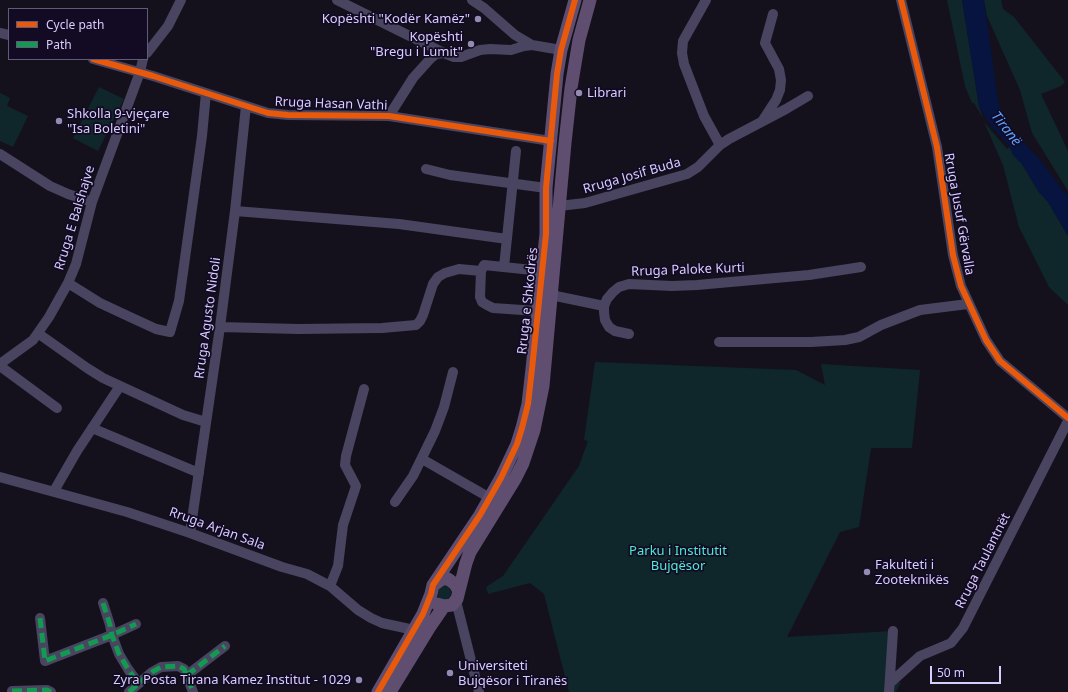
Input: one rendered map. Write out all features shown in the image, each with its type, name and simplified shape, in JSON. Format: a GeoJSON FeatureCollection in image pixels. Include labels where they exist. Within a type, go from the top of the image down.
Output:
{"type":"FeatureCollection","features":[{"type":"Feature","properties":{"kind":"main road","name":"Rruga e Shkodrës"},"geometry":{"type":"LineString","coordinates":[[378,692],[414,630],[433,589],[490,498],[510,460],[522,428],[528,404],[538,311],[546,226],[546,188],[550,141],[561,50],[575,0]]}},
{"type":"Feature","properties":{"kind":"main road","name":"Rruga e Shkodrës"},"geometry":{"type":"LineString","coordinates":[[453,600],[470,552],[515,479],[523,463],[534,430],[542,386],[565,143],[576,57],[590,0]]}},
{"type":"Feature","properties":{"kind":"main road"},"geometry":{"type":"LineString","coordinates":[[550,141],[565,143]]}},
{"type":"Feature","properties":{"kind":"main road"},"geometry":{"type":"LineString","coordinates":[[390,692],[429,628],[453,600],[456,585],[450,580],[442,579],[433,589],[435,602],[453,600]]}},
{"type":"Feature","properties":{"kind":"main road"},"geometry":{"type":"LineString","coordinates":[[414,630],[429,628]]}},
{"type":"Feature","properties":{"kind":"street"},"geometry":{"type":"LineString","coordinates":[[148,52],[168,26],[181,0]]}},
{"type":"Feature","properties":{"kind":"street"},"geometry":{"type":"LineString","coordinates":[[337,0],[454,57],[461,57],[480,50],[511,50],[532,45],[561,50]]}},
{"type":"Feature","properties":{"kind":"street"},"geometry":{"type":"LineString","coordinates":[[472,0],[484,8],[515,35],[532,45]]}},
{"type":"Feature","properties":{"kind":"street"},"geometry":{"type":"LineString","coordinates":[[706,0],[683,41],[682,53],[684,64],[704,116],[720,145]]}},
{"type":"Feature","properties":{"kind":"street","name":"Rruga Jusuf Gërvalla"},"geometry":{"type":"LineString","coordinates":[[901,0],[937,147],[952,255],[968,304],[986,340],[1000,361],[1068,420]]}},
{"type":"Feature","properties":{"kind":"street"},"geometry":{"type":"LineString","coordinates":[[762,122],[776,100],[780,90],[780,69],[765,43],[773,14]]}},
{"type":"Feature","properties":{"kind":"street"},"geometry":{"type":"LineString","coordinates":[[389,116],[413,78],[431,58],[436,54],[444,53]]}},
{"type":"Feature","properties":{"kind":"street","name":"Rruga Hasan Vathi"},"geometry":{"type":"LineString","coordinates":[[97,60],[140,72],[268,113],[288,115],[389,116],[550,141]]}},
{"type":"Feature","properties":{"kind":"street","name":"Rruga E Balshajve"},"geometry":{"type":"LineString","coordinates":[[0,365],[27,346],[39,334],[61,298],[76,264],[92,202],[140,72],[143,60]]}},
{"type":"Feature","properties":{"kind":"street"},"geometry":{"type":"LineString","coordinates":[[68,283],[100,303],[156,329],[170,332],[179,301],[202,136],[206,93]]}},
{"type":"Feature","properties":{"kind":"street","name":"Rruga Josif Buda"},"geometry":{"type":"LineString","coordinates":[[559,206],[585,203],[687,174],[698,167],[720,145],[808,96]]}},
{"type":"Feature","properties":{"kind":"street","name":"Rruga Agusto Nidoli"},"geometry":{"type":"LineString","coordinates":[[190,533],[220,327],[235,211],[246,106]]}},
{"type":"Feature","properties":{"kind":"street"},"geometry":{"type":"LineString","coordinates":[[504,267],[516,151]]}},
{"type":"Feature","properties":{"kind":"street"},"geometry":{"type":"LineString","coordinates":[[0,154],[50,186],[92,202]]}},
{"type":"Feature","properties":{"kind":"street"},"geometry":{"type":"LineString","coordinates":[[426,169],[450,175],[546,188]]}},
{"type":"Feature","properties":{"kind":"street"},"geometry":{"type":"LineString","coordinates":[[235,211],[399,224],[507,239]]}},
{"type":"Feature","properties":{"kind":"street"},"geometry":{"type":"LineString","coordinates":[[538,311],[493,308],[486,305],[482,302],[480,297],[481,271],[484,265],[542,271]]}},
{"type":"Feature","properties":{"kind":"street","name":"Rruga Paloke Kurti"},"geometry":{"type":"LineString","coordinates":[[604,306],[607,299],[613,292],[620,287],[629,284],[672,286],[696,285],[809,275],[861,267]]}},
{"type":"Feature","properties":{"kind":"street"},"geometry":{"type":"LineString","coordinates":[[220,327],[298,329],[374,328],[416,325],[423,315],[433,284],[438,277],[445,273],[459,270],[481,271]]}},
{"type":"Feature","properties":{"kind":"street"},"geometry":{"type":"LineString","coordinates":[[551,295],[604,306],[605,320],[609,327],[615,331],[630,334]]}},
{"type":"Feature","properties":{"kind":"street"},"geometry":{"type":"LineString","coordinates":[[719,342],[775,343],[844,340],[859,337],[881,325],[920,310],[968,304]]}},
{"type":"Feature","properties":{"kind":"street"},"geometry":{"type":"LineString","coordinates":[[39,334],[87,368],[120,386],[183,415],[206,422]]}},
{"type":"Feature","properties":{"kind":"street"},"geometry":{"type":"LineString","coordinates":[[0,365],[57,408]]}},
{"type":"Feature","properties":{"kind":"street"},"geometry":{"type":"LineString","coordinates":[[395,502],[413,476],[422,459],[444,407],[454,372]]}},
{"type":"Feature","properties":{"kind":"street"},"geometry":{"type":"LineString","coordinates":[[54,491],[92,428],[120,386]]}},
{"type":"Feature","properties":{"kind":"street"},"geometry":{"type":"LineString","coordinates":[[330,586],[338,566],[343,525],[356,486],[345,465],[346,456],[364,389]]}},
{"type":"Feature","properties":{"kind":"street","name":"Rruga Taulantnët"},"geometry":{"type":"LineString","coordinates":[[889,687],[920,656],[951,643],[963,628],[1068,420]]}},
{"type":"Feature","properties":{"kind":"street"},"geometry":{"type":"LineString","coordinates":[[92,428],[199,473]]}},
{"type":"Feature","properties":{"kind":"street"},"geometry":{"type":"LineString","coordinates":[[422,459],[490,498]]}},
{"type":"Feature","properties":{"kind":"street","name":"Rruga Arjan Sala"},"geometry":{"type":"LineString","coordinates":[[0,477],[54,491],[86,502],[127,512],[307,574],[330,586],[358,610],[371,618],[382,623],[414,630]]}},
{"type":"Feature","properties":{"kind":"street"},"geometry":{"type":"LineString","coordinates":[[453,600],[480,692]]}},
{"type":"Feature","properties":{"kind":"street"},"geometry":{"type":"LineString","coordinates":[[103,604],[112,635],[120,654],[138,683]]}},
{"type":"Feature","properties":{"kind":"street"},"geometry":{"type":"LineString","coordinates":[[40,618],[44,662],[136,624]]}},
{"type":"Feature","properties":{"kind":"street","name":"Rruga Taulantnët"},"geometry":{"type":"LineString","coordinates":[[889,687],[893,631]]}},
{"type":"Feature","properties":{"kind":"street"},"geometry":{"type":"LineString","coordinates":[[187,675],[226,646]]}},
{"type":"Feature","properties":{"kind":"street"},"geometry":{"type":"LineString","coordinates":[[129,692],[138,683],[160,667],[178,666],[184,669],[192,692]]}},
{"type":"Feature","properties":{"kind":"street"},"geometry":{"type":"LineString","coordinates":[[12,691],[47,690],[51,692]]}},
{"type":"Feature","properties":{"kind":"green space"},"geometry":{"type":"Polygon","coordinates":[[[947,0],[962,0],[979,106],[983,118],[974,103],[972,103],[965,86],[947,0]]]}},
{"type":"Feature","properties":{"kind":"green space"},"geometry":{"type":"Polygon","coordinates":[[[984,0],[1001,0],[1003,9],[1014,17],[1065,82],[1061,86],[1041,94],[1068,151],[1068,191],[1032,133],[1020,90],[987,16],[984,0]]]}},
{"type":"Feature","properties":{"kind":"green space"},"geometry":{"type":"Polygon","coordinates":[[[99,87],[124,99],[98,151],[73,138],[99,87]]]}},
{"type":"Feature","properties":{"kind":"green space"},"geometry":{"type":"Polygon","coordinates":[[[0,93],[10,98],[7,106],[28,116],[13,147],[0,141],[0,93]]]}},
{"type":"Feature","properties":{"kind":"green space"},"geometry":{"type":"Polygon","coordinates":[[[984,122],[1007,149],[1010,147],[1013,155],[1022,164],[1038,191],[1048,202],[1068,236],[1068,305],[1049,287],[1019,227],[1003,165],[984,122]]]}},
{"type":"Feature","properties":{"kind":"green space","name":"Parku i Institutit Bujqësor"},"geometry":{"type":"Polygon","coordinates":[[[595,362],[796,370],[825,385],[821,364],[920,370],[912,448],[871,448],[859,527],[840,532],[787,637],[893,631],[887,685],[901,682],[896,692],[569,692],[544,594],[530,583],[488,594],[486,587],[503,576],[579,466],[588,441],[584,440],[595,362]]]}},
{"type":"Feature","properties":{"kind":"green space"},"geometry":{"type":"Polygon","coordinates":[[[444,586],[449,588],[451,593],[449,598],[444,600],[439,598],[437,593],[439,588],[444,586]]]}},
{"type":"Feature","properties":{"kind":"water","name":"Tiranë"},"geometry":{"type":"Polygon","coordinates":[[[962,0],[984,0],[998,100],[1004,121],[1041,161],[1068,197],[1068,236],[1048,202],[1038,191],[1022,164],[1013,155],[1010,147],[988,122],[979,106],[962,0]]]}},
{"type":"Feature","properties":{"kind":"marked path"},"geometry":{"type":"LineString","coordinates":[[103,603],[119,654],[138,683]]}},
{"type":"Feature","properties":{"kind":"marked path"},"geometry":{"type":"LineString","coordinates":[[40,618],[45,661],[136,624]]}},
{"type":"Feature","properties":{"kind":"marked path"},"geometry":{"type":"LineString","coordinates":[[187,675],[225,646]]}},
{"type":"Feature","properties":{"kind":"marked path"},"geometry":{"type":"LineString","coordinates":[[129,692],[152,672],[161,667],[178,666],[184,669],[193,692]]}},
{"type":"Feature","properties":{"kind":"marked path"},"geometry":{"type":"LineString","coordinates":[[12,691],[47,690],[51,692]]}},
{"type":"Feature","properties":{"kind":"cycle path"},"geometry":{"type":"LineString","coordinates":[[378,692],[423,614],[433,585],[480,515],[501,478],[517,444],[522,428],[528,404],[546,234],[546,188],[557,74],[561,50],[575,0]]}},
{"type":"Feature","properties":{"kind":"cycle path"},"geometry":{"type":"LineString","coordinates":[[901,0],[937,147],[953,255],[961,286],[986,340],[1000,361],[1068,418]]}},
{"type":"Feature","properties":{"kind":"cycle path"},"geometry":{"type":"LineString","coordinates":[[97,60],[153,76],[268,113],[288,115],[389,116],[551,141]]}},
{"type":"Feature","properties":{"kind":"place","name":"Kopështi \"Kodër Kamëz\""},"geometry":{"type":"Point","coordinates":[478,19]}},
{"type":"Feature","properties":{"kind":"place","name":"Kopështi \"Bregu i Lumit\""},"geometry":{"type":"Point","coordinates":[471,44]}},
{"type":"Feature","properties":{"kind":"place","name":"Librari"},"geometry":{"type":"Point","coordinates":[579,93]}},
{"type":"Feature","properties":{"kind":"place","name":"Shkolla 9-vjeçare \"Isa Boletini\""},"geometry":{"type":"Point","coordinates":[59,121]}},
{"type":"Feature","properties":{"kind":"place","name":"Fakulteti i Zooteknikës"},"geometry":{"type":"Point","coordinates":[867,572]}},
{"type":"Feature","properties":{"kind":"place","name":"Universiteti Bujqësor i Tiranës"},"geometry":{"type":"Point","coordinates":[450,673]}},
{"type":"Feature","properties":{"kind":"place","name":"Zyra Posta Tirana Kamez Institut - 1029"},"geometry":{"type":"Point","coordinates":[359,680]}}]}
